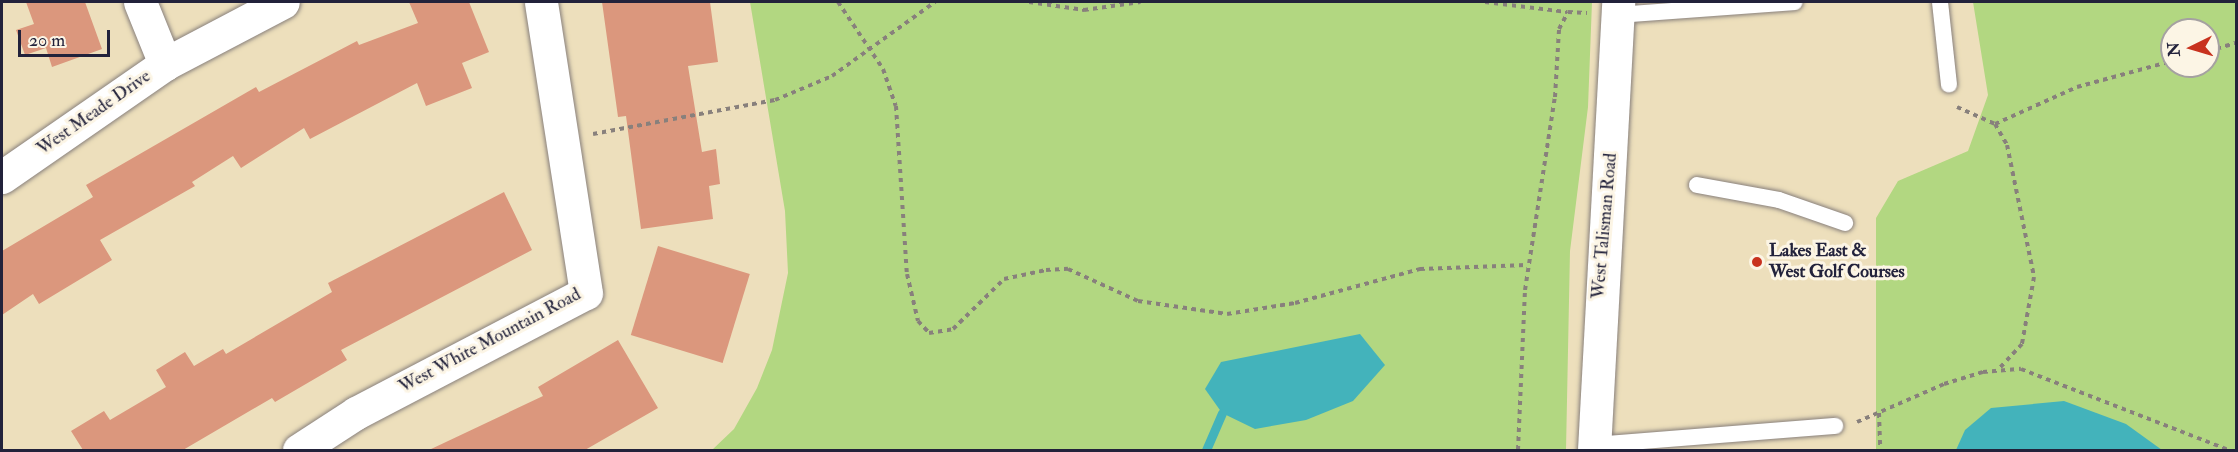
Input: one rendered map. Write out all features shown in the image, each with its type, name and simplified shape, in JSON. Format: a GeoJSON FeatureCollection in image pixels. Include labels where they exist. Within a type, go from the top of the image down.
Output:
{"type":"FeatureCollection","features":[{"type":"Feature","properties":{"kind":"street"},"geometry":{"type":"LineString","coordinates":[[140,2],[165,64]]}},
{"type":"Feature","properties":{"kind":"street","name":"West Meade Drive"},"geometry":{"type":"LineString","coordinates":[[2,177],[165,64],[282,2]]}},
{"type":"Feature","properties":{"kind":"street","name":"West White Mountain Road"},"geometry":{"type":"LineString","coordinates":[[299,450],[356,412],[586,293],[541,2]]}},
{"type":"Feature","properties":{"kind":"street","name":"West Talisman Road"},"geometry":{"type":"LineString","coordinates":[[1593,448],[1618,8]]}},
{"type":"Feature","properties":{"kind":"lane"},"geometry":{"type":"LineString","coordinates":[[1618,8],[1795,2]]}},
{"type":"Feature","properties":{"kind":"lane"},"geometry":{"type":"LineString","coordinates":[[1940,2],[1948,85]]}},
{"type":"Feature","properties":{"kind":"lane"},"geometry":{"type":"LineString","coordinates":[[1697,184],[1779,200],[1845,223]]}},
{"type":"Feature","properties":{"kind":"lane"},"geometry":{"type":"LineString","coordinates":[[1593,448],[1836,426]]}},
{"type":"Feature","properties":{"kind":"path"},"geometry":{"type":"LineString","coordinates":[[838,2],[869,49],[896,106],[907,274],[918,321],[929,333],[953,329],[1004,279],[1046,270],[1068,269],[1138,301],[1227,314],[1295,303],[1420,269],[1528,265]]}},
{"type":"Feature","properties":{"kind":"path"},"geometry":{"type":"LineString","coordinates":[[563,140],[775,100],[832,76],[935,2]]}},
{"type":"Feature","properties":{"kind":"path"},"geometry":{"type":"LineString","coordinates":[[1029,2],[1084,10],[1140,2]]}},
{"type":"Feature","properties":{"kind":"path"},"geometry":{"type":"LineString","coordinates":[[1485,2],[1568,12],[1618,8]]}},
{"type":"Feature","properties":{"kind":"path"},"geometry":{"type":"LineString","coordinates":[[1518,450],[1528,265],[1555,97],[1559,29],[1568,12]]}},
{"type":"Feature","properties":{"kind":"path"},"geometry":{"type":"LineString","coordinates":[[2220,48],[2236,43]]}},
{"type":"Feature","properties":{"kind":"path"},"geometry":{"type":"LineString","coordinates":[[1995,124],[2077,87],[2160,64]]}},
{"type":"Feature","properties":{"kind":"path"},"geometry":{"type":"LineString","coordinates":[[1947,103],[1995,124],[2007,145],[2034,277],[2022,344],[1997,370]]}},
{"type":"Feature","properties":{"kind":"path"},"geometry":{"type":"LineString","coordinates":[[1836,426],[1879,412],[1944,384],[1997,370],[2021,369],[2053,379],[2177,434],[2229,450]]}},
{"type":"Feature","properties":{"kind":"path"},"geometry":{"type":"LineString","coordinates":[[1879,412],[1880,450]]}},
{"type":"Feature","properties":{"kind":"green space"},"geometry":{"type":"Polygon","coordinates":[[[750,2],[1592,2],[1588,107],[1570,251],[1566,450],[712,450],[734,429],[757,388],[772,350],[788,273],[785,211],[750,2]]]}},
{"type":"Feature","properties":{"kind":"green space"},"geometry":{"type":"Polygon","coordinates":[[[1973,2],[2236,2],[2236,450],[1876,450],[1876,218],[1898,181],[1968,151],[1988,95],[1973,2]]]}},
{"type":"Feature","properties":{"kind":"water"},"geometry":{"type":"Polygon","coordinates":[[[1360,334],[1385,365],[1353,401],[1306,420],[1255,429],[1222,413],[1205,389],[1221,362],[1360,334]]]}},
{"type":"Feature","properties":{"kind":"water"},"geometry":{"type":"Polygon","coordinates":[[[2064,401],[2126,424],[2162,450],[1956,450],[1965,430],[1991,408],[2064,401]]]}},
{"type":"Feature","properties":{"kind":"building"},"geometry":{"type":"Polygon","coordinates":[[[26,2],[85,2],[102,49],[52,67],[46,48],[25,55],[16,30],[34,24],[26,2]]]}},
{"type":"Feature","properties":{"kind":"building"},"geometry":{"type":"Polygon","coordinates":[[[409,2],[469,2],[489,52],[462,63],[472,88],[426,106],[417,83],[310,139],[304,128],[241,168],[233,156],[192,182],[195,186],[100,240],[112,260],[39,304],[33,294],[2,315],[2,251],[93,197],[86,185],[256,87],[259,92],[357,41],[359,45],[418,23],[409,2]]]}},
{"type":"Feature","properties":{"kind":"building"},"geometry":{"type":"Polygon","coordinates":[[[602,2],[710,2],[718,62],[688,66],[702,152],[716,149],[720,184],[709,186],[713,219],[641,229],[626,116],[618,117],[602,2]]]}},
{"type":"Feature","properties":{"kind":"building"},"geometry":{"type":"Polygon","coordinates":[[[504,192],[532,250],[341,350],[347,360],[275,402],[272,398],[183,450],[83,450],[71,431],[104,411],[110,420],[166,387],[156,370],[185,352],[194,366],[223,349],[226,354],[332,292],[328,283],[504,192]]]}},
{"type":"Feature","properties":{"kind":"building"},"geometry":{"type":"Polygon","coordinates":[[[658,246],[750,274],[723,363],[631,335],[658,246]]]}},
{"type":"Feature","properties":{"kind":"building"},"geometry":{"type":"Polygon","coordinates":[[[618,340],[658,408],[585,450],[429,450],[543,396],[538,387],[618,340]]]}},
{"type":"Feature","properties":{"kind":"waterway"},"geometry":{"type":"LineString","coordinates":[[1206,450],[1222,413]]}},
{"type":"Feature","properties":{"kind":"place","name":"Lakes East & West Golf Courses"},"geometry":{"type":"Point","coordinates":[1757,262]}}]}
